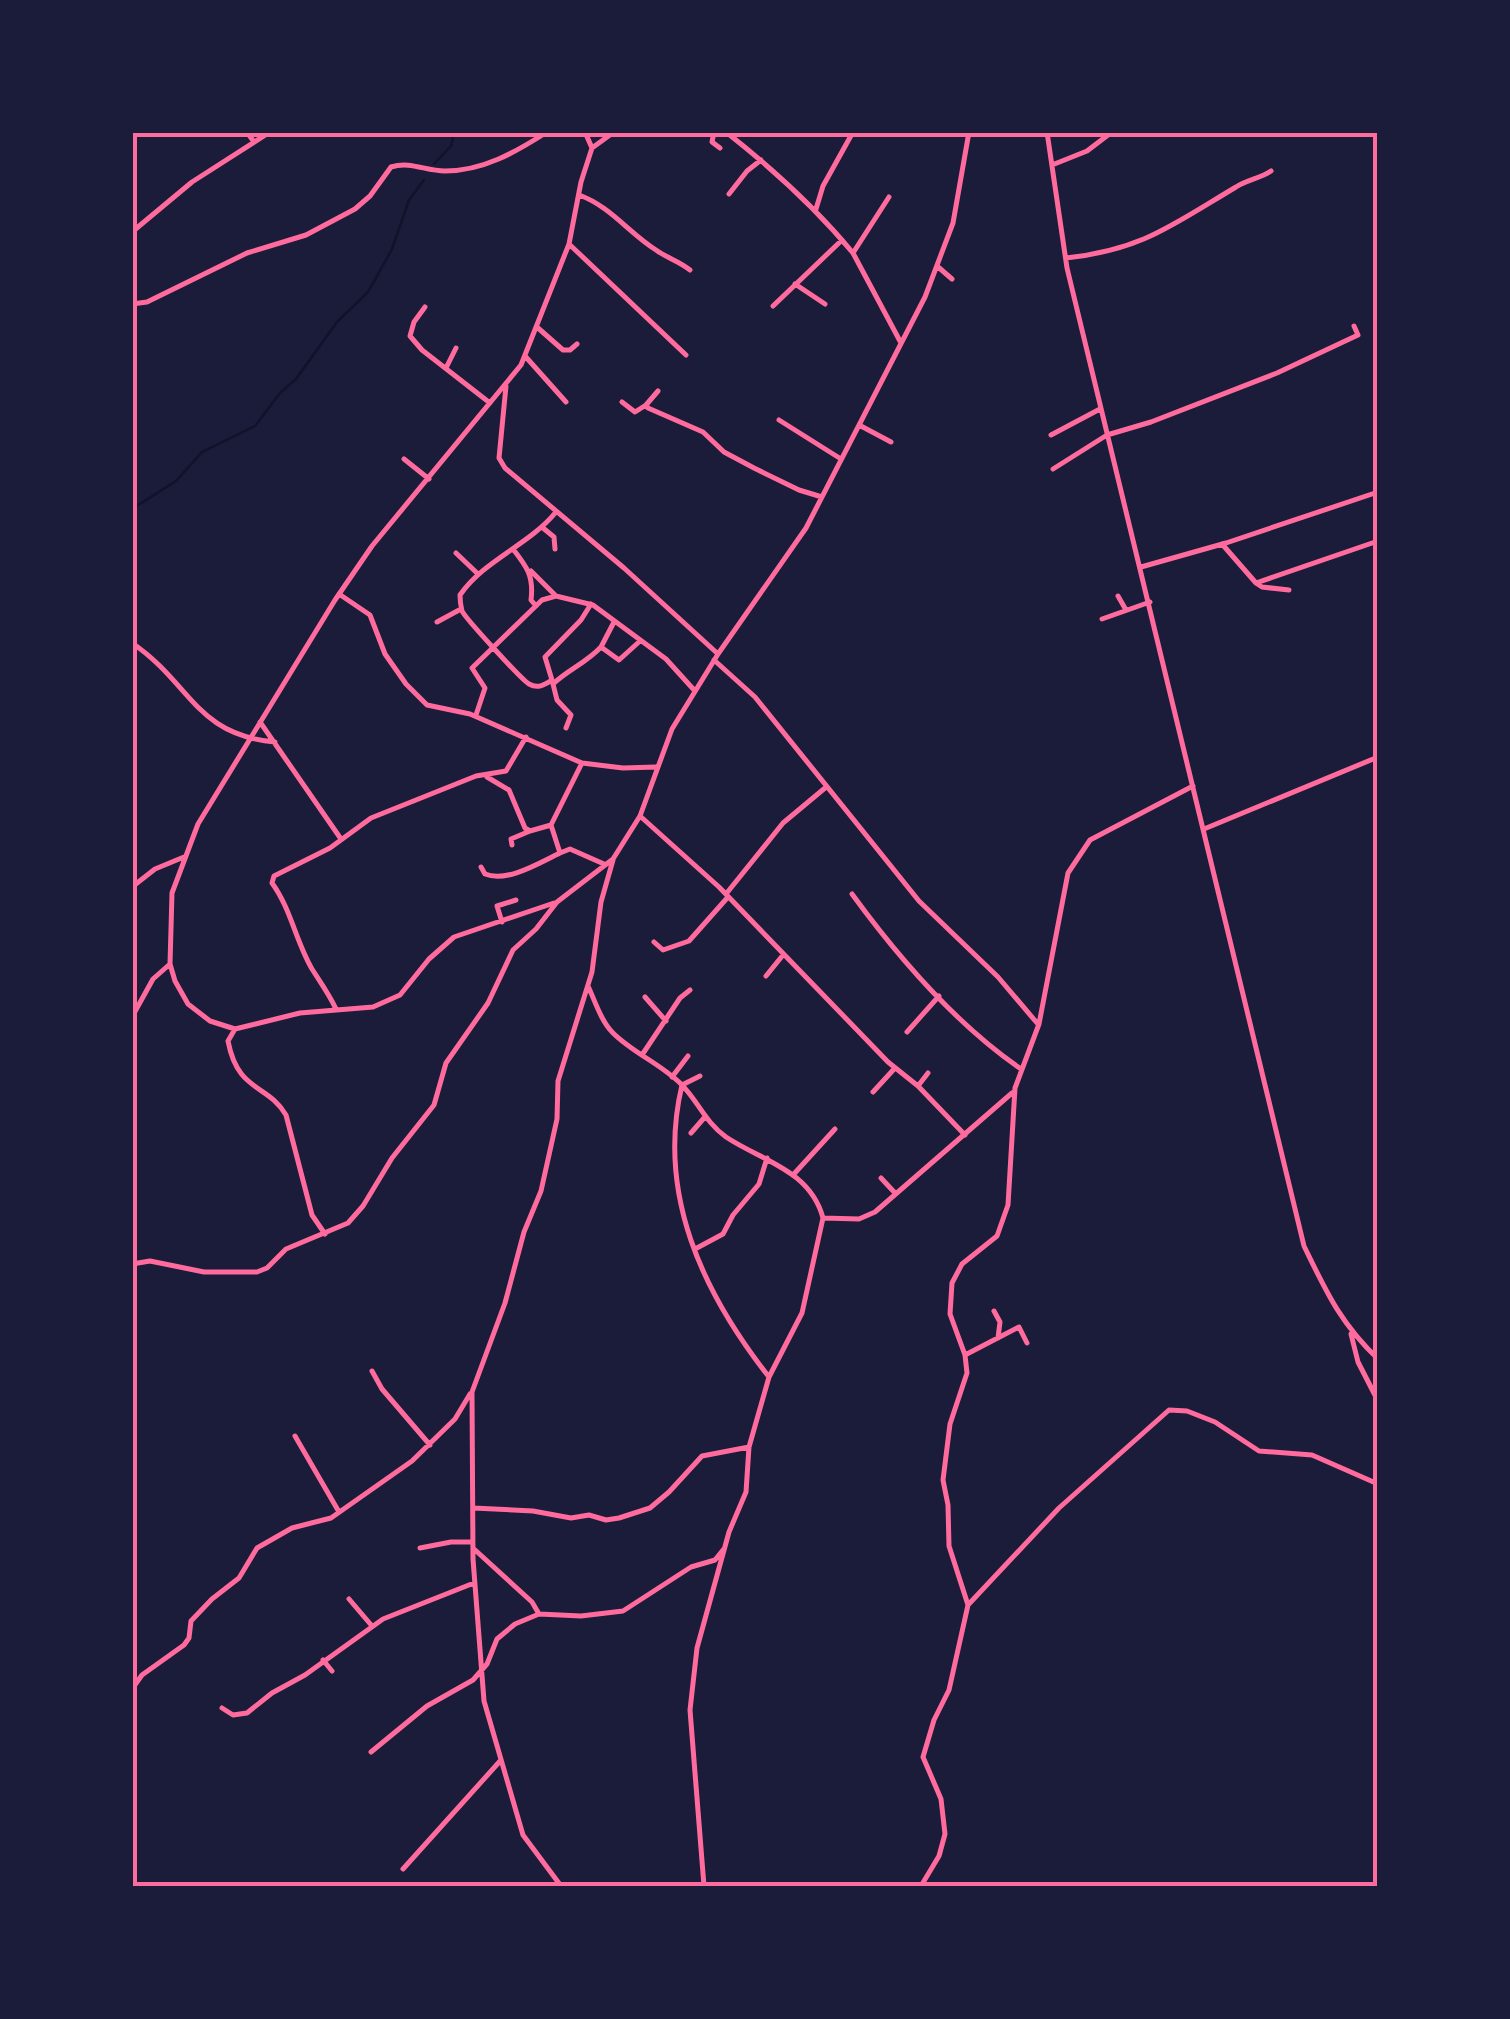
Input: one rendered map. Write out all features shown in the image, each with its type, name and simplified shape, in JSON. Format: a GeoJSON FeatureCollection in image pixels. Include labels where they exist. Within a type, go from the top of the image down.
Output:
{"type":"FeatureCollection","features":[{"type":"Feature","properties":{"kind":"street"},"geometry":{"type":"LineString","coordinates":[[248,132],[254,142]]}},
{"type":"Feature","properties":{"kind":"street"},"geometry":{"type":"LineString","coordinates":[[132,232],[144,226],[192,182],[270,132]]}},
{"type":"Feature","properties":{"kind":"street"},"geometry":{"type":"LineString","coordinates":[[132,304],[147,302],[247,252],[306,235],[355,210],[391,168],[411,164],[444,171],[491,164],[546,132]]}},
{"type":"Feature","properties":{"kind":"street"},"geometry":{"type":"LineString","coordinates":[[585,132],[592,148]]}},
{"type":"Feature","properties":{"kind":"street"},"geometry":{"type":"LineString","coordinates":[[557,902],[469,930],[444,944],[400,996],[388,1004],[300,1012],[235,1029],[210,1021],[188,1004],[170,964],[172,893],[198,824],[372,546],[506,386],[525,356],[569,244],[592,148],[614,132]]}},
{"type":"Feature","properties":{"kind":"street"},"geometry":{"type":"LineString","coordinates":[[714,132],[712,142],[720,148]]}},
{"type":"Feature","properties":{"kind":"street"},"geometry":{"type":"LineString","coordinates":[[726,132],[816,209],[842,240],[902,344]]}},
{"type":"Feature","properties":{"kind":"street"},"geometry":{"type":"LineString","coordinates":[[816,209],[823,186],[853,132]]}},
{"type":"Feature","properties":{"kind":"street"},"geometry":{"type":"LineString","coordinates":[[132,1688],[142,1674],[184,1645],[191,1621],[239,1578],[257,1548],[292,1528],[339,1512],[430,1445],[455,1419],[472,1392],[541,1191],[558,1119],[558,1082],[588,986],[613,859],[640,816],[672,730],[716,657],[806,528],[926,297],[958,200],[969,132]]}},
{"type":"Feature","properties":{"kind":"street"},"geometry":{"type":"LineString","coordinates":[[1047,132],[1066,258],[1100,409],[1304,1246],[1324,1292],[1351,1334],[1378,1358]]}},
{"type":"Feature","properties":{"kind":"street"},"geometry":{"type":"LineString","coordinates":[[1052,165],[1087,151],[1112,132]]}},
{"type":"Feature","properties":{"kind":"street"},"geometry":{"type":"LineString","coordinates":[[729,194],[761,160]]}},
{"type":"Feature","properties":{"kind":"street"},"geometry":{"type":"LineString","coordinates":[[1066,258],[1139,244],[1270,171]]}},
{"type":"Feature","properties":{"kind":"street"},"geometry":{"type":"LineString","coordinates":[[579,195],[595,200],[658,252],[690,270]]}},
{"type":"Feature","properties":{"kind":"street"},"geometry":{"type":"LineString","coordinates":[[852,253],[888,197]]}},
{"type":"Feature","properties":{"kind":"street"},"geometry":{"type":"LineString","coordinates":[[773,306],[842,240]]}},
{"type":"Feature","properties":{"kind":"street"},"geometry":{"type":"LineString","coordinates":[[569,244],[686,355]]}},
{"type":"Feature","properties":{"kind":"street"},"geometry":{"type":"LineString","coordinates":[[937,266],[952,279]]}},
{"type":"Feature","properties":{"kind":"street"},"geometry":{"type":"LineString","coordinates":[[795,284],[825,304]]}},
{"type":"Feature","properties":{"kind":"street"},"geometry":{"type":"LineString","coordinates":[[425,308],[414,322],[410,336],[490,402]]}},
{"type":"Feature","properties":{"kind":"street"},"geometry":{"type":"LineString","coordinates":[[1053,469],[1106,435],[1151,422],[1277,372],[1358,335],[1354,326]]}},
{"type":"Feature","properties":{"kind":"street"},"geometry":{"type":"LineString","coordinates":[[538,328],[562,350],[577,344]]}},
{"type":"Feature","properties":{"kind":"street"},"geometry":{"type":"LineString","coordinates":[[446,368],[456,348]]}},
{"type":"Feature","properties":{"kind":"street"},"geometry":{"type":"LineString","coordinates":[[525,356],[566,402]]}},
{"type":"Feature","properties":{"kind":"street"},"geometry":{"type":"LineString","coordinates":[[506,386],[500,458],[505,468],[624,568],[755,697],[919,901],[998,976],[1039,1024]]}},
{"type":"Feature","properties":{"kind":"street"},"geometry":{"type":"LineString","coordinates":[[622,402],[635,412],[658,391]]}},
{"type":"Feature","properties":{"kind":"street"},"geometry":{"type":"LineString","coordinates":[[646,405],[703,432],[724,452],[754,468],[822,497]]}},
{"type":"Feature","properties":{"kind":"street"},"geometry":{"type":"LineString","coordinates":[[1050,435],[1100,409]]}},
{"type":"Feature","properties":{"kind":"street"},"geometry":{"type":"LineString","coordinates":[[779,420],[841,458]]}},
{"type":"Feature","properties":{"kind":"street"},"geometry":{"type":"LineString","coordinates":[[859,424],[891,442]]}},
{"type":"Feature","properties":{"kind":"street"},"geometry":{"type":"LineString","coordinates":[[404,459],[429,479]]}},
{"type":"Feature","properties":{"kind":"street"},"geometry":{"type":"LineString","coordinates":[[1141,568],[1378,492]]}},
{"type":"Feature","properties":{"kind":"street"},"geometry":{"type":"LineString","coordinates":[[556,512],[543,528],[478,574],[460,594],[461,609],[532,686],[541,687],[584,665],[614,622]]}},
{"type":"Feature","properties":{"kind":"street"},"geometry":{"type":"LineString","coordinates":[[543,528],[554,537],[555,549]]}},
{"type":"Feature","properties":{"kind":"street"},"geometry":{"type":"LineString","coordinates":[[1256,582],[1378,541]]}},
{"type":"Feature","properties":{"kind":"street"},"geometry":{"type":"LineString","coordinates":[[1222,544],[1262,588],[1288,590]]}},
{"type":"Feature","properties":{"kind":"street"},"geometry":{"type":"LineString","coordinates":[[513,549],[558,597]]}},
{"type":"Feature","properties":{"kind":"street"},"geometry":{"type":"LineString","coordinates":[[456,553],[478,574]]}},
{"type":"Feature","properties":{"kind":"street"},"geometry":{"type":"LineString","coordinates":[[529,569],[533,582],[531,600],[536,606]]}},
{"type":"Feature","properties":{"kind":"street"},"geometry":{"type":"LineString","coordinates":[[339,594],[370,616],[385,654],[416,696],[435,708],[476,716],[582,763],[656,767]]}},
{"type":"Feature","properties":{"kind":"street"},"geometry":{"type":"LineString","coordinates":[[1118,596],[1126,610]]}},
{"type":"Feature","properties":{"kind":"street"},"geometry":{"type":"LineString","coordinates":[[476,716],[486,688],[472,668],[542,600],[558,597],[591,604],[666,659],[695,691]]}},
{"type":"Feature","properties":{"kind":"street"},"geometry":{"type":"LineString","coordinates":[[1102,620],[1150,602]]}},
{"type":"Feature","properties":{"kind":"street"},"geometry":{"type":"LineString","coordinates":[[566,728],[570,714],[557,700],[544,658],[564,640],[591,604]]}},
{"type":"Feature","properties":{"kind":"street"},"geometry":{"type":"LineString","coordinates":[[438,622],[461,609]]}},
{"type":"Feature","properties":{"kind":"street"},"geometry":{"type":"LineString","coordinates":[[600,647],[620,660],[640,641]]}},
{"type":"Feature","properties":{"kind":"street"},"geometry":{"type":"LineString","coordinates":[[132,643],[164,667],[218,727],[250,740],[275,742]]}},
{"type":"Feature","properties":{"kind":"street"},"geometry":{"type":"LineString","coordinates":[[260,722],[342,840]]}},
{"type":"Feature","properties":{"kind":"street"},"geometry":{"type":"LineString","coordinates":[[336,1010],[325,983],[312,969],[272,879],[342,840],[370,818],[476,776],[506,771],[526,737]]}},
{"type":"Feature","properties":{"kind":"street"},"geometry":{"type":"LineString","coordinates":[[1204,829],[1378,757]]}},
{"type":"Feature","properties":{"kind":"street"},"geometry":{"type":"LineString","coordinates":[[560,852],[551,825],[582,763]]}},
{"type":"Feature","properties":{"kind":"street"},"geometry":{"type":"LineString","coordinates":[[488,777],[509,790],[530,832]]}},
{"type":"Feature","properties":{"kind":"street"},"geometry":{"type":"LineString","coordinates":[[920,1886],[946,1834],[941,1798],[924,1757],[934,1720],[949,1690],[968,1604],[950,1546],[943,1480],[950,1424],[967,1373],[965,1355],[950,1314],[952,1283],[962,1264],[997,1236],[1008,1205],[1014,1091],[1039,1024],[1062,891],[1083,846],[1193,786]]}},
{"type":"Feature","properties":{"kind":"street"},"geometry":{"type":"LineString","coordinates":[[654,942],[663,950],[688,941],[783,823],[825,788]]}},
{"type":"Feature","properties":{"kind":"street"},"geometry":{"type":"LineString","coordinates":[[640,816],[727,896],[859,1035],[918,1086],[965,1135]]}},
{"type":"Feature","properties":{"kind":"street"},"geometry":{"type":"LineString","coordinates":[[512,845],[511,839],[551,825]]}},
{"type":"Feature","properties":{"kind":"street"},"geometry":{"type":"LineString","coordinates":[[481,866],[484,874],[494,878],[529,868],[570,849],[605,865]]}},
{"type":"Feature","properties":{"kind":"street"},"geometry":{"type":"LineString","coordinates":[[132,887],[156,869],[184,857]]}},
{"type":"Feature","properties":{"kind":"street"},"geometry":{"type":"LineString","coordinates":[[132,1264],[150,1262],[204,1272],[257,1272],[286,1248],[348,1222],[434,1105],[446,1063],[488,1003],[513,950],[557,902],[613,859]]}},
{"type":"Feature","properties":{"kind":"street"},"geometry":{"type":"LineString","coordinates":[[852,894],[939,996],[991,1048],[1021,1069]]}},
{"type":"Feature","properties":{"kind":"street"},"geometry":{"type":"LineString","coordinates":[[502,922],[498,906],[516,900]]}},
{"type":"Feature","properties":{"kind":"street"},"geometry":{"type":"LineString","coordinates":[[766,976],[783,954]]}},
{"type":"Feature","properties":{"kind":"street"},"geometry":{"type":"LineString","coordinates":[[132,1017],[153,979],[170,964]]}},
{"type":"Feature","properties":{"kind":"street"},"geometry":{"type":"LineString","coordinates":[[588,986],[612,1032],[682,1085],[704,1118],[726,1137],[768,1158],[808,1187],[822,1218],[802,1313],[769,1377],[749,1447],[746,1492],[725,1548],[697,1648],[690,1691],[704,1886]]}},
{"type":"Feature","properties":{"kind":"street"},"geometry":{"type":"LineString","coordinates":[[642,1055],[680,998],[690,990]]}},
{"type":"Feature","properties":{"kind":"street"},"geometry":{"type":"LineString","coordinates":[[907,1032],[939,996]]}},
{"type":"Feature","properties":{"kind":"street"},"geometry":{"type":"LineString","coordinates":[[645,997],[666,1021]]}},
{"type":"Feature","properties":{"kind":"street"},"geometry":{"type":"LineString","coordinates":[[235,1029],[228,1041],[235,1066],[286,1116],[312,1215],[324,1234]]}},
{"type":"Feature","properties":{"kind":"street"},"geometry":{"type":"LineString","coordinates":[[672,1077],[688,1056]]}},
{"type":"Feature","properties":{"kind":"street"},"geometry":{"type":"LineString","coordinates":[[873,1092],[895,1068]]}},
{"type":"Feature","properties":{"kind":"street"},"geometry":{"type":"LineString","coordinates":[[918,1086],[928,1073]]}},
{"type":"Feature","properties":{"kind":"street"},"geometry":{"type":"LineString","coordinates":[[700,1076],[682,1085],[675,1114],[676,1187],[683,1224],[722,1310],[769,1377]]}},
{"type":"Feature","properties":{"kind":"street"},"geometry":{"type":"LineString","coordinates":[[822,1218],[859,1219],[875,1212],[1014,1091]]}},
{"type":"Feature","properties":{"kind":"street"},"geometry":{"type":"LineString","coordinates":[[691,1132],[704,1118]]}},
{"type":"Feature","properties":{"kind":"street"},"geometry":{"type":"LineString","coordinates":[[793,1176],[836,1129]]}},
{"type":"Feature","properties":{"kind":"street"},"geometry":{"type":"LineString","coordinates":[[696,1249],[723,1234],[759,1184],[768,1158]]}},
{"type":"Feature","properties":{"kind":"street"},"geometry":{"type":"LineString","coordinates":[[882,1178],[896,1193]]}},
{"type":"Feature","properties":{"kind":"street"},"geometry":{"type":"LineString","coordinates":[[994,1312],[1000,1322],[998,1338]]}},
{"type":"Feature","properties":{"kind":"street"},"geometry":{"type":"LineString","coordinates":[[965,1355],[1019,1327],[1027,1343]]}},
{"type":"Feature","properties":{"kind":"street"},"geometry":{"type":"LineString","coordinates":[[1351,1334],[1358,1362],[1378,1401]]}},
{"type":"Feature","properties":{"kind":"street"},"geometry":{"type":"LineString","coordinates":[[372,1371],[430,1445]]}},
{"type":"Feature","properties":{"kind":"street"},"geometry":{"type":"LineString","coordinates":[[472,1392],[474,1583],[480,1671],[490,1729],[523,1835],[561,1886]]}},
{"type":"Feature","properties":{"kind":"street"},"geometry":{"type":"LineString","coordinates":[[968,1604],[1058,1508],[1169,1410],[1187,1411],[1215,1422],[1259,1451],[1312,1456],[1378,1484]]}},
{"type":"Feature","properties":{"kind":"street"},"geometry":{"type":"LineString","coordinates":[[295,1436],[339,1512]]}},
{"type":"Feature","properties":{"kind":"street"},"geometry":{"type":"LineString","coordinates":[[473,1508],[533,1510],[571,1518],[620,1518],[650,1508],[702,1456],[749,1447]]}},
{"type":"Feature","properties":{"kind":"street"},"geometry":{"type":"LineString","coordinates":[[420,1548],[451,1542],[472,1545],[532,1602],[538,1614]]}},
{"type":"Feature","properties":{"kind":"street"},"geometry":{"type":"LineString","coordinates":[[372,1752],[427,1706],[455,1692],[480,1671],[500,1636],[538,1614],[581,1616],[623,1610],[691,1567],[715,1560],[725,1548]]}},
{"type":"Feature","properties":{"kind":"street"},"geometry":{"type":"LineString","coordinates":[[222,1708],[233,1715],[247,1713],[372,1626],[403,1609],[474,1583]]}},
{"type":"Feature","properties":{"kind":"street"},"geometry":{"type":"LineString","coordinates":[[349,1598],[372,1626]]}},
{"type":"Feature","properties":{"kind":"street"},"geometry":{"type":"LineString","coordinates":[[323,1660],[332,1671]]}},
{"type":"Feature","properties":{"kind":"street"},"geometry":{"type":"LineString","coordinates":[[404,1868],[501,1760]]}},
{"type":"Feature","properties":{"kind":"waterway"},"geometry":{"type":"LineString","coordinates":[[434,164],[451,146],[454,132]]}},
{"type":"Feature","properties":{"kind":"waterway"},"geometry":{"type":"LineString","coordinates":[[132,509],[176,481],[202,452],[255,426],[296,379],[337,322],[368,292],[392,249],[409,200],[424,180]]}}]}
